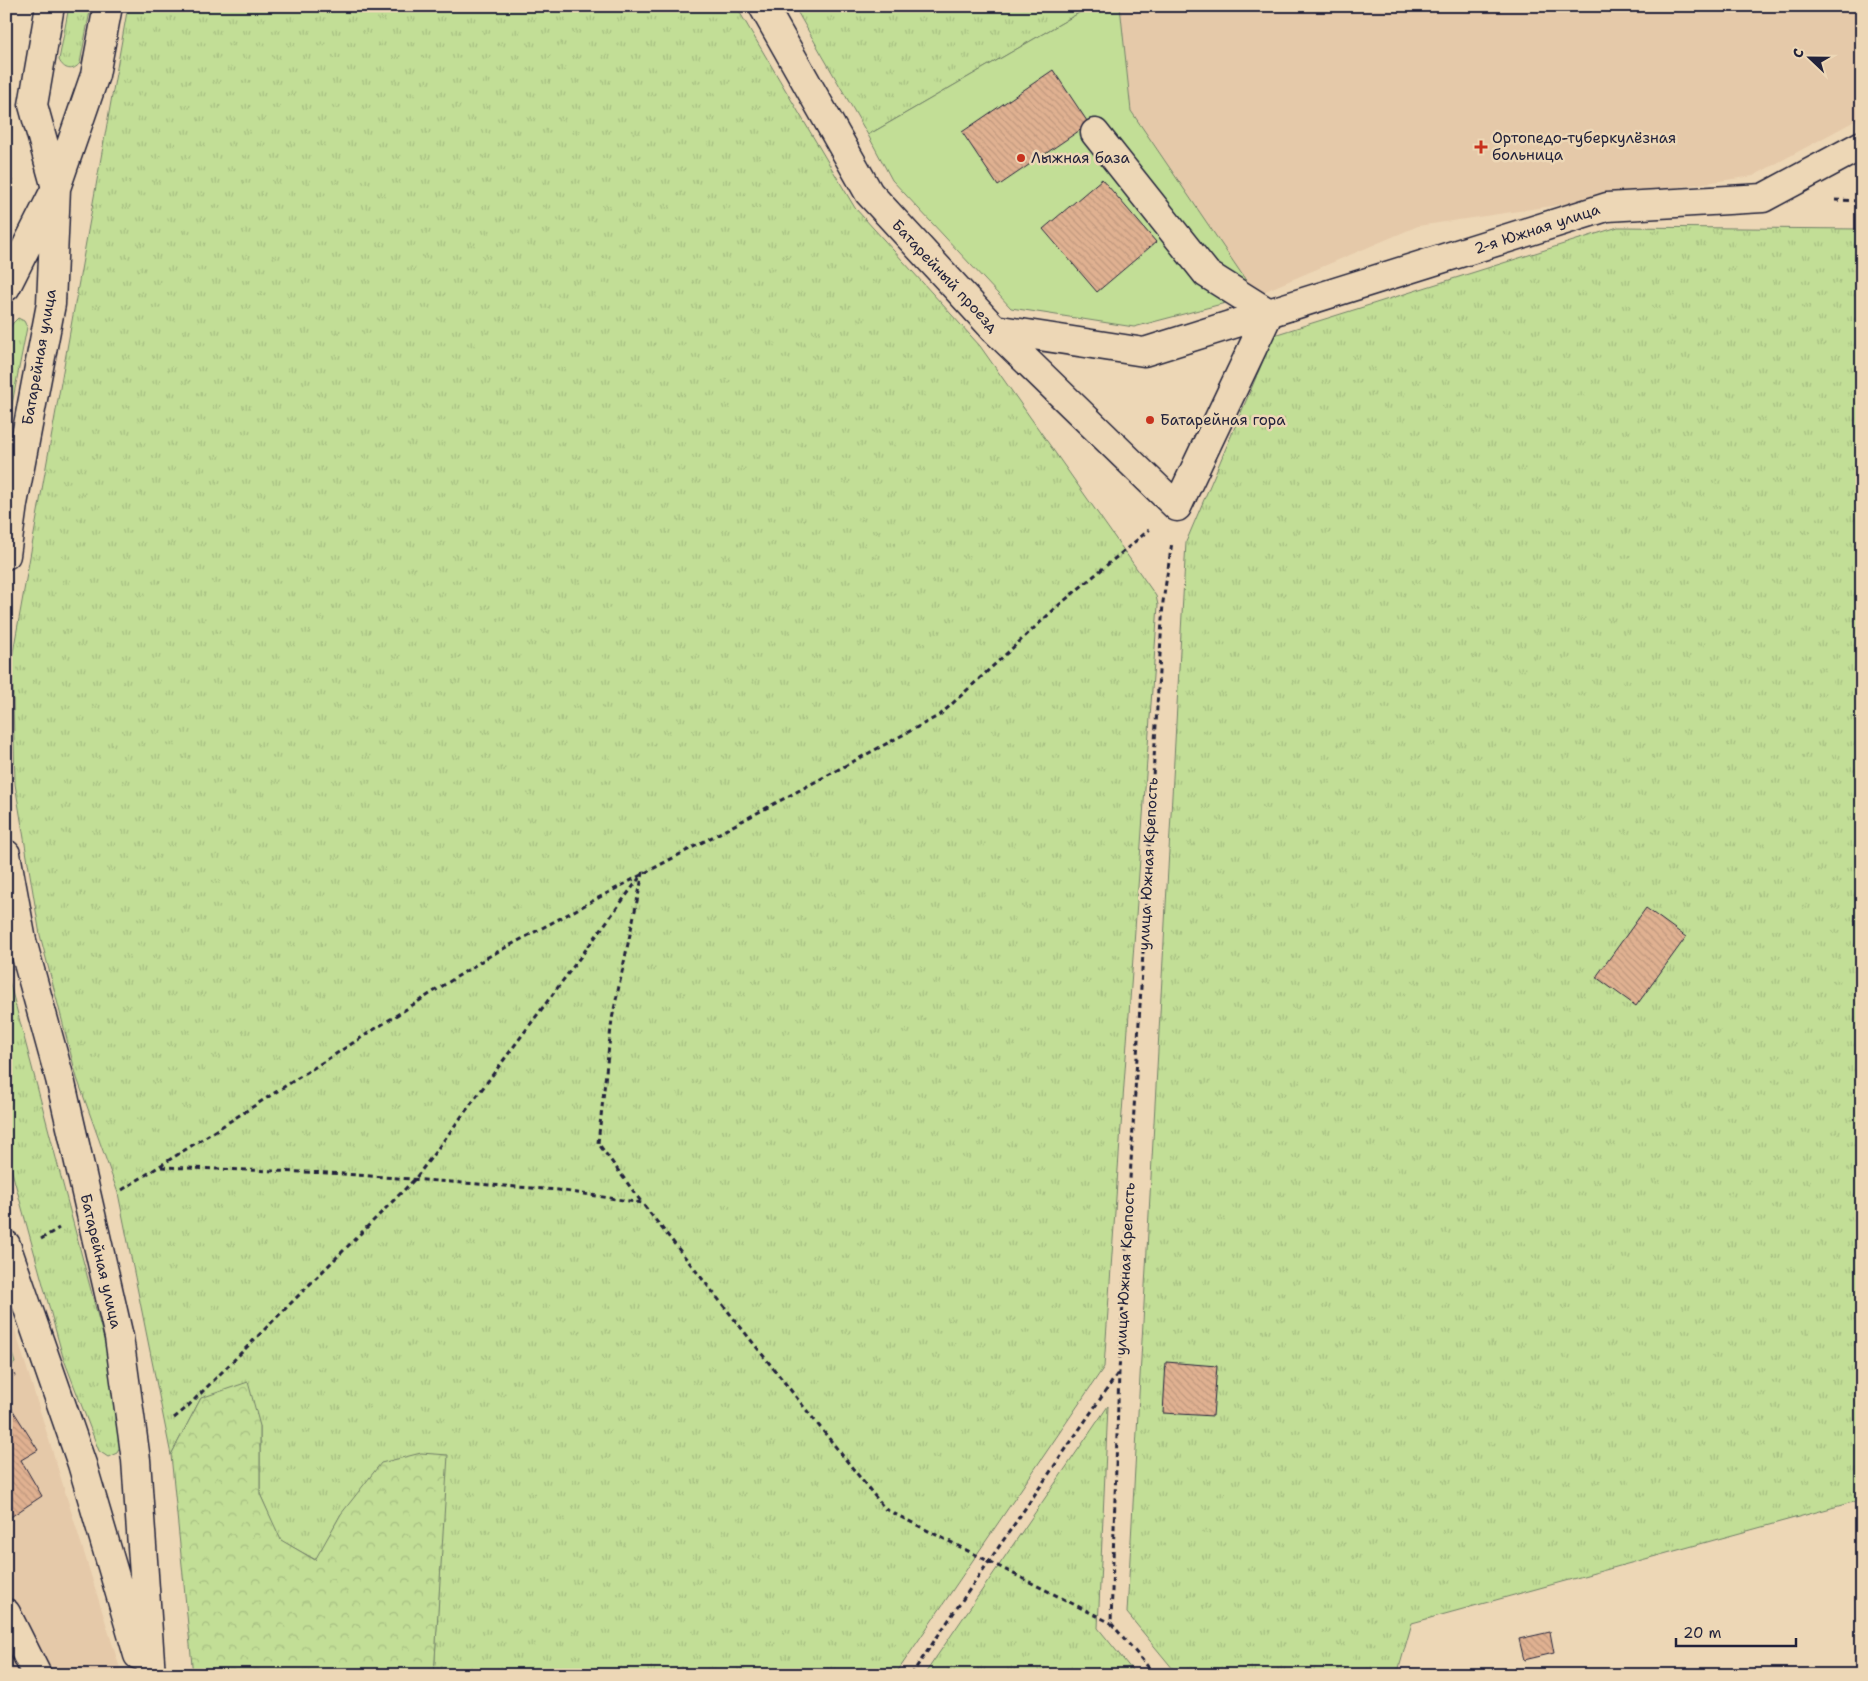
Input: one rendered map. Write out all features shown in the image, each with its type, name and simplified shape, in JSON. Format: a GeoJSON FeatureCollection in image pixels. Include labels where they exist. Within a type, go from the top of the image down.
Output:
{"type":"FeatureCollection","features":[{"type":"Feature","properties":{"kind":"street","name":"Батарейная улица"},"geometry":{"type":"LineString","coordinates":[[6,555],[13,504],[51,304],[56,188],[33,105],[50,6]]}},
{"type":"Feature","properties":{"kind":"street","name":"Батарейная улица"},"geometry":{"type":"LineString","coordinates":[[6,287],[56,188],[95,75],[108,6]]}},
{"type":"Feature","properties":{"kind":"street","name":"Батарейный проезд"},"geometry":{"type":"LineString","coordinates":[[763,6],[869,193],[994,329],[1177,507]]}},
{"type":"Feature","properties":{"kind":"street"},"geometry":{"type":"LineString","coordinates":[[1095,133],[1207,274],[1269,313],[1177,507]]}},
{"type":"Feature","properties":{"kind":"street","name":"2-я Южная улица"},"geometry":{"type":"LineString","coordinates":[[994,329],[1144,352],[1607,206],[1763,198],[1862,145]]}},
{"type":"Feature","properties":{"kind":"street","name":"Батарейная улица"},"geometry":{"type":"LineString","coordinates":[[6,854],[22,941],[60,1079],[119,1337],[136,1460],[151,1675]]}},
{"type":"Feature","properties":{"kind":"street"},"geometry":{"type":"LineString","coordinates":[[7,1252],[82,1464],[144,1675]]}},
{"type":"Feature","properties":{"kind":"street"},"geometry":{"type":"LineString","coordinates":[[6,1613],[37,1675]]}},
{"type":"Feature","properties":{"kind":"path"},"geometry":{"type":"LineString","coordinates":[[90,1210],[161,1167],[488,957],[940,715],[1059,605],[1177,507]]}},
{"type":"Feature","properties":{"kind":"path","name":"улица Южная Крепость"},"geometry":{"type":"LineString","coordinates":[[1111,1623],[1119,1372],[1163,602],[1177,507]]}},
{"type":"Feature","properties":{"kind":"path"},"geometry":{"type":"LineString","coordinates":[[174,1418],[415,1179],[644,873]]}},
{"type":"Feature","properties":{"kind":"path"},"geometry":{"type":"LineString","coordinates":[[644,873],[612,1019],[598,1143],[642,1203],[885,1509],[1111,1623],[1155,1675]]}},
{"type":"Feature","properties":{"kind":"path"},"geometry":{"type":"LineString","coordinates":[[161,1167],[330,1173],[415,1179],[558,1190],[642,1203]]}},
{"type":"Feature","properties":{"kind":"path"},"geometry":{"type":"LineString","coordinates":[[40,1239],[64,1225]]}},
{"type":"Feature","properties":{"kind":"path"},"geometry":{"type":"LineString","coordinates":[[910,1675],[1119,1372]]}},
{"type":"Feature","properties":{"kind":"shaded area","name":"Ортопедо-туберкулёзная больница"},"geometry":{"type":"Polygon","coordinates":[[[1120,6],[1862,6],[1862,117],[1753,176],[1418,226],[1256,295],[1131,111],[1120,6]]]}},
{"type":"Feature","properties":{"kind":"shaded area"},"geometry":{"type":"Polygon","coordinates":[[[6,1301],[45,1427],[122,1675],[6,1675],[6,1301]]]}},
{"type":"Feature","properties":{"kind":"green space"},"geometry":{"type":"Polygon","coordinates":[[[69,6],[91,6],[80,63],[72,69],[63,66],[59,60],[69,6]]]}},
{"type":"Feature","properties":{"kind":"green space"},"geometry":{"type":"Polygon","coordinates":[[[128,6],[736,6],[855,208],[980,346],[1156,596],[1158,605],[1104,1367],[895,1675],[434,1675],[447,1455],[341,1514],[316,1560],[280,1540],[260,1494],[260,1426],[201,1398],[171,1455],[118,1193],[77,1078],[40,935],[15,784],[12,658],[128,6]]]}},
{"type":"Feature","properties":{"kind":"green space"},"geometry":{"type":"Polygon","coordinates":[[[794,6],[1091,6],[868,135],[794,6]]]}},
{"type":"Feature","properties":{"kind":"green space","name":"Лыжная база"},"geometry":{"type":"Polygon","coordinates":[[[1091,6],[1120,6],[1131,111],[1256,295],[1134,327],[1011,308],[892,180],[868,135],[1091,6]]]}},
{"type":"Feature","properties":{"kind":"green space"},"geometry":{"type":"Polygon","coordinates":[[[1618,227],[1862,229],[1862,1508],[1853,1502],[1412,1623],[1397,1675],[1178,1675],[1127,1613],[1186,542],[1274,335],[1618,227]]]}},
{"type":"Feature","properties":{"kind":"green space"},"geometry":{"type":"Polygon","coordinates":[[[18,318],[24,321],[27,327],[6,435],[6,334],[18,318]]]}},
{"type":"Feature","properties":{"kind":"green space"},"geometry":{"type":"Polygon","coordinates":[[[6,969],[111,1366],[122,1443],[117,1453],[108,1457],[99,1451],[63,1357],[6,1150],[6,969]]]}},
{"type":"Feature","properties":{"kind":"green space"},"geometry":{"type":"Polygon","coordinates":[[[6,1334],[15,1363],[6,1368],[6,1334]]]}},
{"type":"Feature","properties":{"kind":"green space"},"geometry":{"type":"Polygon","coordinates":[[[248,1382],[260,1426],[260,1494],[281,1540],[315,1560],[341,1514],[381,1463],[421,1453],[448,1455],[434,1675],[193,1675],[171,1455],[201,1398],[248,1382]]]}},
{"type":"Feature","properties":{"kind":"green space"},"geometry":{"type":"Polygon","coordinates":[[[1108,1406],[1098,1628],[1136,1675],[924,1675],[1108,1406]]]}},
{"type":"Feature","properties":{"kind":"building"},"geometry":{"type":"Polygon","coordinates":[[[1053,70],[1089,124],[998,186],[962,132],[1053,70]]]}},
{"type":"Feature","properties":{"kind":"building"},"geometry":{"type":"Polygon","coordinates":[[[6,174],[14,182],[6,190],[6,174]]]}},
{"type":"Feature","properties":{"kind":"building"},"geometry":{"type":"Polygon","coordinates":[[[1102,179],[1156,242],[1097,292],[1043,229],[1102,179]]]}},
{"type":"Feature","properties":{"kind":"building"},"geometry":{"type":"Polygon","coordinates":[[[1646,908],[1686,937],[1636,1006],[1596,977],[1646,908]]]}},
{"type":"Feature","properties":{"kind":"building"},"geometry":{"type":"Polygon","coordinates":[[[1166,1362],[1217,1366],[1213,1416],[1163,1413],[1166,1362]]]}},
{"type":"Feature","properties":{"kind":"building"},"geometry":{"type":"Polygon","coordinates":[[[9,1404],[38,1450],[21,1460],[42,1496],[6,1520],[6,1406],[9,1404]]]}},
{"type":"Feature","properties":{"kind":"building"},"geometry":{"type":"Polygon","coordinates":[[[1550,1632],[1554,1653],[1524,1660],[1519,1639],[1550,1632]]]}},
{"type":"Feature","properties":{"kind":"building"},"geometry":{"type":"Polygon","coordinates":[[[6,1664],[12,1675],[6,1675],[6,1664]]]}},
{"type":"Feature","properties":{"kind":"place","name":"Ортопедо-туберкулёзная больница"},"geometry":{"type":"Point","coordinates":[1481,147]}},
{"type":"Feature","properties":{"kind":"place","name":"Лыжная база"},"geometry":{"type":"Point","coordinates":[1021,158]}},
{"type":"Feature","properties":{"kind":"place","name":"Батарейная гора"},"geometry":{"type":"Point","coordinates":[1150,420]}}]}
